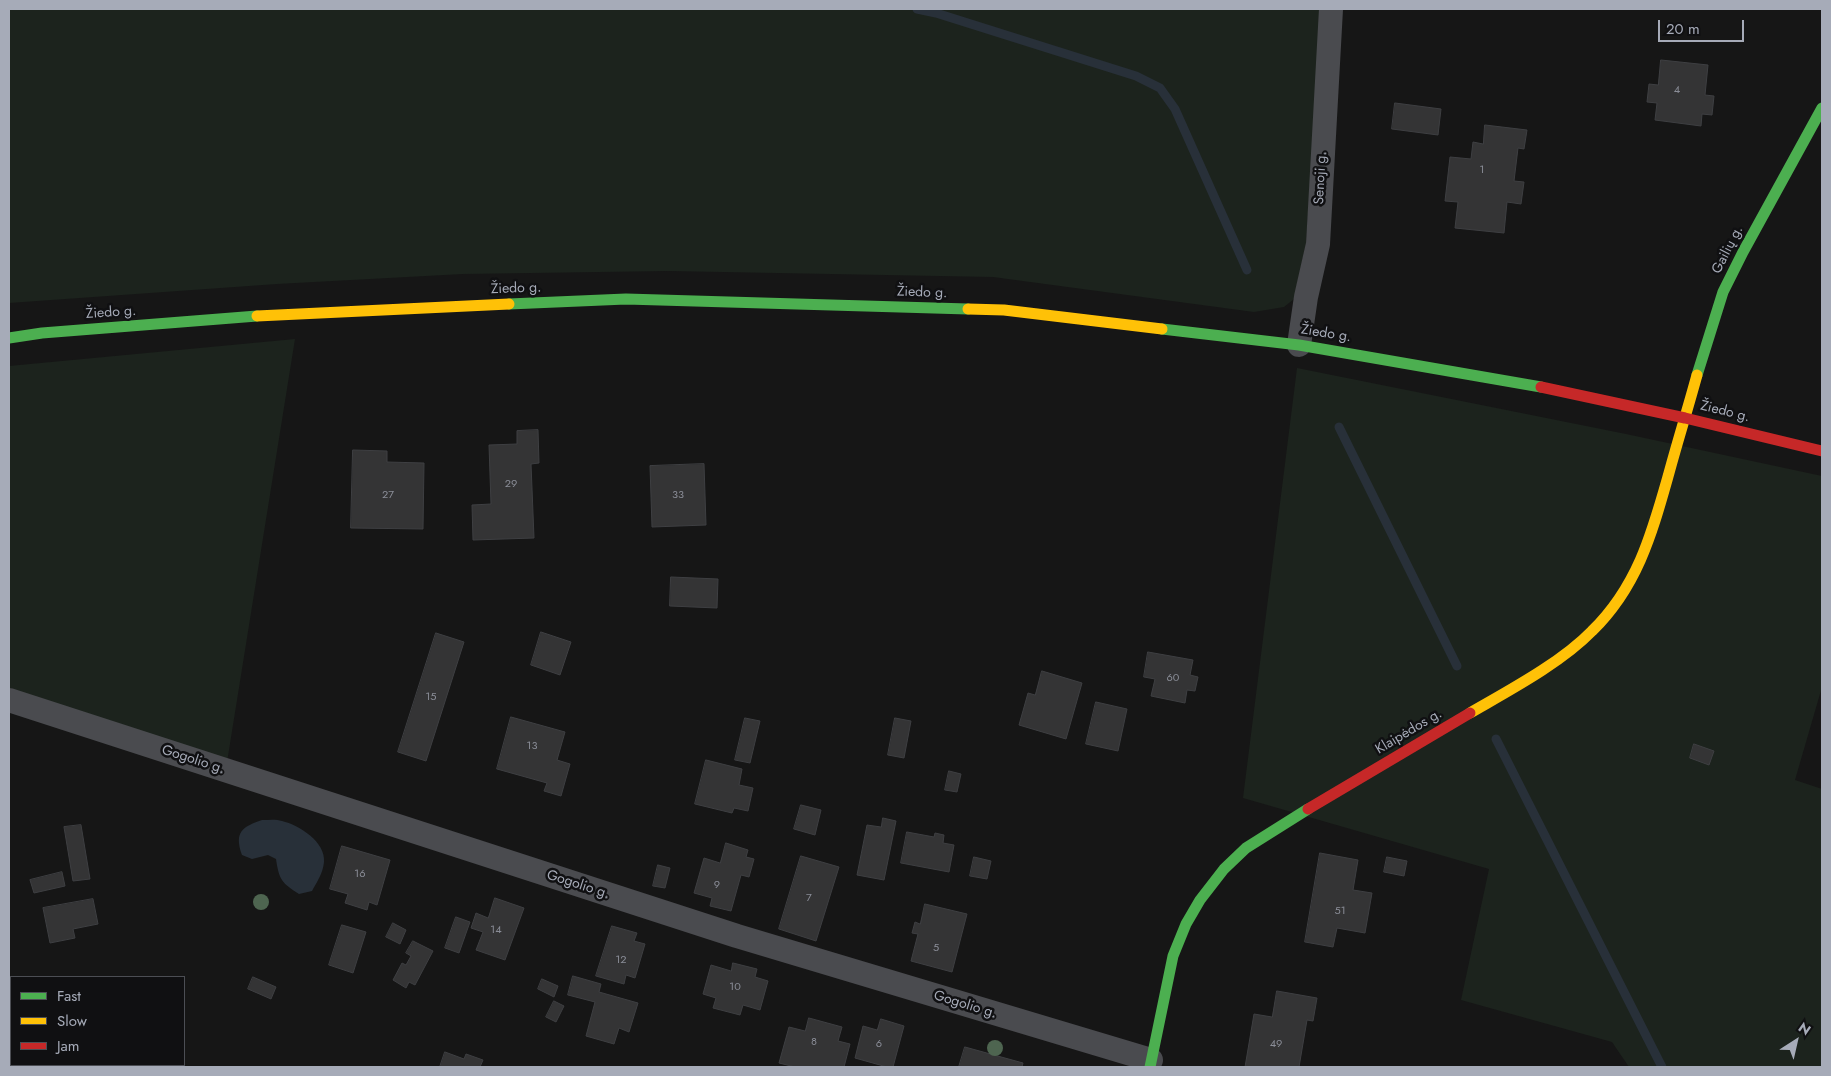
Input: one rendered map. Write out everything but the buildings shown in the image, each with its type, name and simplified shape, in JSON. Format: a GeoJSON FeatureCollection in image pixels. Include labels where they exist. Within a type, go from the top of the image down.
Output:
{"type":"FeatureCollection","features":[{"type":"Feature","properties":{"kind":"street","name":"Senoji g."},"geometry":{"type":"LineString","coordinates":[[1299,345],[1306,297],[1318,244],[1331,9]]}},
{"type":"Feature","properties":{"kind":"street","name":"Gailių g."},"geometry":{"type":"LineString","coordinates":[[1685,418],[1723,292],[1822,108]]}},
{"type":"Feature","properties":{"kind":"street","name":"Žiedo g."},"geometry":{"type":"LineString","coordinates":[[9,338],[42,333],[300,313],[626,299],[1004,310],[1299,345],[1472,374],[1578,394],[1822,451]]}},
{"type":"Feature","properties":{"kind":"street","name":"Klaipėdos g."},"geometry":{"type":"LineString","coordinates":[[1150,1064],[1173,956],[1186,924],[1200,900],[1229,864],[1246,848],[1287,822],[1511,689],[1565,654],[1592,632],[1612,609],[1636,572],[1651,537],[1685,418]]}},
{"type":"Feature","properties":{"kind":"street","name":"Gogolio g."},"geometry":{"type":"LineString","coordinates":[[9,700],[737,936],[1150,1064]]}},
{"type":"Feature","properties":{"kind":"shaded area"},"geometry":{"type":"Polygon","coordinates":[[[9,9],[1322,9],[1306,243],[1294,299],[1284,307],[1254,312],[993,277],[668,271],[463,274],[277,284],[9,303],[9,9]]]}},
{"type":"Feature","properties":{"kind":"shaded area"},"geometry":{"type":"Polygon","coordinates":[[[295,339],[224,781],[9,711],[9,366],[295,339]]]}},
{"type":"Feature","properties":{"kind":"shaded area"},"geometry":{"type":"Polygon","coordinates":[[[1297,368],[1626,434],[1822,476],[1822,687],[1795,780],[1822,789],[1822,1067],[1629,1067],[1612,1042],[1461,1000],[1489,869],[1243,798],[1297,368]]]}},
{"type":"Feature","properties":{"kind":"shaded area"},"geometry":{"type":"Polygon","coordinates":[[[262,820],[280,820],[296,826],[316,841],[321,848],[324,862],[312,891],[299,894],[289,887],[282,880],[278,872],[276,859],[268,855],[252,859],[242,855],[239,841],[242,832],[249,825],[262,820]]]}},
{"type":"Feature","properties":{"kind":"waterway"},"geometry":{"type":"LineString","coordinates":[[917,9],[936,13],[1136,76],[1160,88],[1175,109],[1247,270]]}},
{"type":"Feature","properties":{"kind":"waterway"},"geometry":{"type":"LineString","coordinates":[[1339,427],[1457,666]]}},
{"type":"Feature","properties":{"kind":"waterway"},"geometry":{"type":"LineString","coordinates":[[1496,739],[1662,1067]]}},
{"type":"Feature","properties":{"kind":"traffic: fast"},"geometry":{"type":"LineString","coordinates":[[1697,375],[1723,292],[1822,108]]}},
{"type":"Feature","properties":{"kind":"traffic: fast"},"geometry":{"type":"LineString","coordinates":[[509,304],[626,299],[968,309]]}},
{"type":"Feature","properties":{"kind":"traffic: fast"},"geometry":{"type":"LineString","coordinates":[[9,338],[42,333],[257,316]]}},
{"type":"Feature","properties":{"kind":"traffic: fast"},"geometry":{"type":"LineString","coordinates":[[1162,329],[1299,345],[1541,387]]}},
{"type":"Feature","properties":{"kind":"traffic: fast"},"geometry":{"type":"LineString","coordinates":[[1150,1067],[1173,956],[1186,924],[1200,900],[1224,869],[1246,848],[1308,809]]}},
{"type":"Feature","properties":{"kind":"traffic: slow"},"geometry":{"type":"LineString","coordinates":[[257,316],[509,304]]}},
{"type":"Feature","properties":{"kind":"traffic: slow"},"geometry":{"type":"LineString","coordinates":[[968,309],[1004,310],[1162,329]]}},
{"type":"Feature","properties":{"kind":"traffic: slow"},"geometry":{"type":"LineString","coordinates":[[1470,713],[1534,676],[1565,654],[1592,631],[1621,596],[1632,577],[1649,537],[1697,375]]}},
{"type":"Feature","properties":{"kind":"traffic: jam"},"geometry":{"type":"LineString","coordinates":[[1541,387],[1685,418],[1822,451]]}},
{"type":"Feature","properties":{"kind":"traffic: jam"},"geometry":{"type":"LineString","coordinates":[[1308,809],[1470,713]]}}]}
